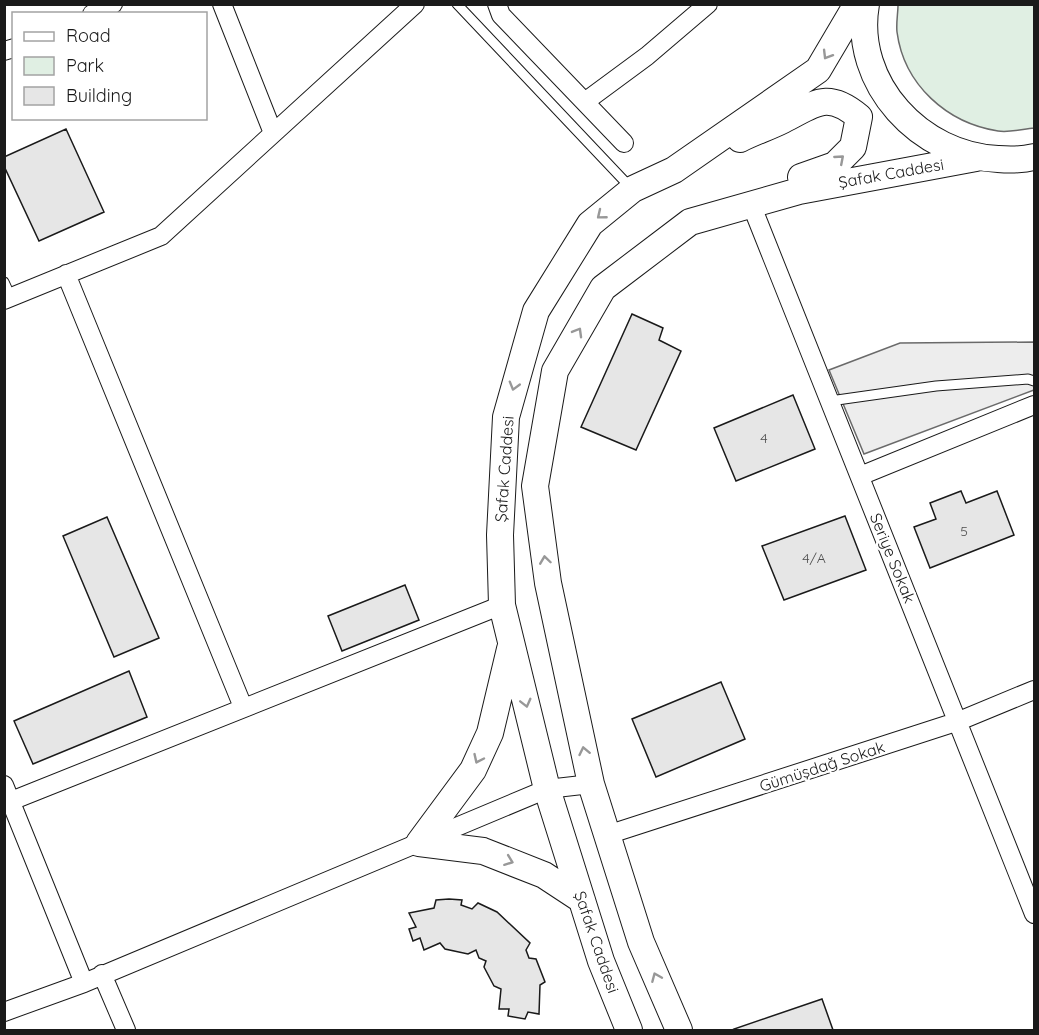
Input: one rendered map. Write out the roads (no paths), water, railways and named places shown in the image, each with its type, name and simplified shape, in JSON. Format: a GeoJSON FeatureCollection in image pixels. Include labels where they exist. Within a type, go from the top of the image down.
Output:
{"type":"FeatureCollection","features":[{"type":"Feature","properties":{"kind":"main road","name":"Şafak Caddesi"},"geometry":{"type":"LineString","coordinates":[[629,1030],[601,961],[547,789],[502,605],[500,535],[506,417],[536,311],[590,224],[633,189],[681,164],[818,70],[856,4]]}},
{"type":"Feature","properties":{"kind":"main road"},"geometry":{"type":"LineString","coordinates":[[866,4],[864,20],[871,67],[895,109],[931,141],[976,158],[1024,160],[1035,157]]}},
{"type":"Feature","properties":{"kind":"main road"},"geometry":{"type":"LineString","coordinates":[[681,164],[784,120],[814,102],[834,101],[859,117],[854,147],[835,165],[792,180],[751,204]]}},
{"type":"Feature","properties":{"kind":"main road","name":"Şafak Caddesi"},"geometry":{"type":"LineString","coordinates":[[679,1030],[641,942],[591,784],[548,583],[535,486],[555,371],[603,288],[690,222],[751,204],[893,172],[976,158]]}},
{"type":"Feature","properties":{"kind":"main road"},"geometry":{"type":"LineString","coordinates":[[511,643],[490,733],[473,770],[419,843],[483,851],[544,875],[582,900]]}},
{"type":"Feature","properties":{"kind":"street"},"geometry":{"type":"LineString","coordinates":[[96,12],[113,4]]}},
{"type":"Feature","properties":{"kind":"street"},"geometry":{"type":"LineString","coordinates":[[222,4],[273,134]]}},
{"type":"Feature","properties":{"kind":"street"},"geometry":{"type":"LineString","coordinates":[[7,293],[66,274],[161,236],[415,4]]}},
{"type":"Feature","properties":{"kind":"street"},"geometry":{"type":"LineString","coordinates":[[497,4],[501,15],[624,143]]}},
{"type":"Feature","properties":{"kind":"street"},"geometry":{"type":"LineString","coordinates":[[586,101],[647,56],[708,4]]}},
{"type":"Feature","properties":{"kind":"street","name":"Seriye Sokak"},"geometry":{"type":"LineString","coordinates":[[751,204],[1035,914]]}},
{"type":"Feature","properties":{"kind":"street"},"geometry":{"type":"LineString","coordinates":[[66,274],[243,707]]}},
{"type":"Feature","properties":{"kind":"street"},"geometry":{"type":"LineString","coordinates":[[860,476],[1035,405]]}},
{"type":"Feature","properties":{"kind":"street"},"geometry":{"type":"LineString","coordinates":[[84,983],[8,793],[243,707],[502,605]]}},
{"type":"Feature","properties":{"kind":"street","name":"Gümüşdağ Sokak"},"geometry":{"type":"LineString","coordinates":[[608,835],[959,722],[1035,690]]}},
{"type":"Feature","properties":{"kind":"street"},"geometry":{"type":"LineString","coordinates":[[4,1012],[84,983],[547,789],[591,784]]}},
{"type":"Feature","properties":{"kind":"street"},"geometry":{"type":"LineString","coordinates":[[102,974],[126,1030]]}},
{"type":"Feature","properties":{"kind":"lane"},"geometry":{"type":"LineString","coordinates":[[458,4],[633,189]]}},
{"type":"Feature","properties":{"kind":"lane"},"geometry":{"type":"LineString","coordinates":[[830,401],[936,386],[1028,379],[1035,381]]}}]}
